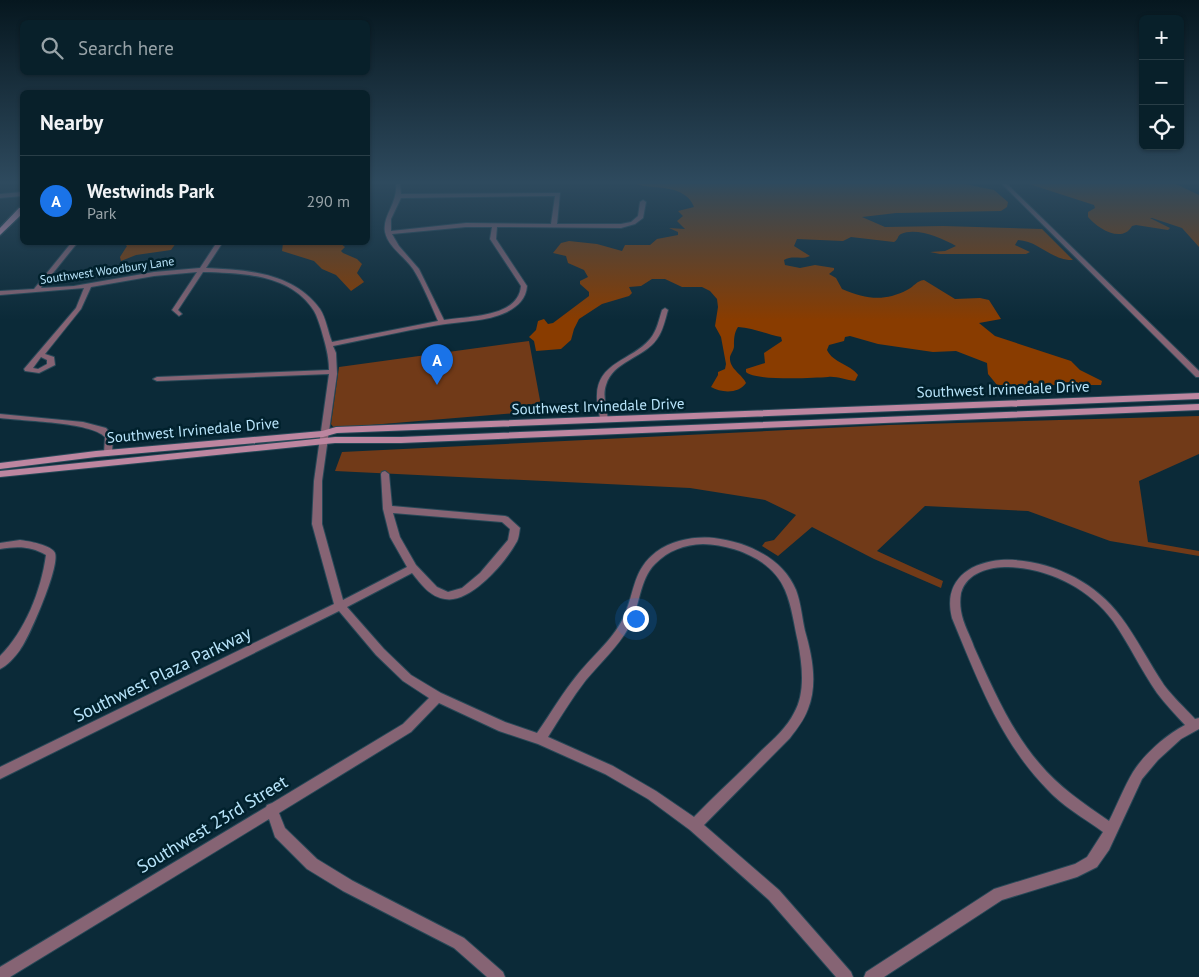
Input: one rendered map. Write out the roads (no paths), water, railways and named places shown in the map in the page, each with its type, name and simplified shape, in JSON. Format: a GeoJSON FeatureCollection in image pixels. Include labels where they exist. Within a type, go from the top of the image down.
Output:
{"type":"FeatureCollection","features":[{"type":"Feature","properties":{"kind":"main road"},"geometry":{"type":"LineString","coordinates":[[0,244],[14,230]]}},
{"type":"Feature","properties":{"kind":"main road","name":"Southwest Irvinedale Drive"},"geometry":{"type":"LineString","coordinates":[[0,474],[322,439],[336,430],[1199,396]]}},
{"type":"Feature","properties":{"kind":"main road","name":"Southwest Irvinedale Drive"},"geometry":{"type":"LineString","coordinates":[[0,466],[108,453],[322,439],[401,440],[1199,407]]}},
{"type":"Feature","properties":{"kind":"main road"},"geometry":{"type":"LineString","coordinates":[[775,413],[779,424]]}},
{"type":"Feature","properties":{"kind":"street"},"geometry":{"type":"LineString","coordinates":[[388,230],[395,246],[415,267],[442,322]]}},
{"type":"Feature","properties":{"kind":"street"},"geometry":{"type":"LineString","coordinates":[[388,233],[418,230]]}},
{"type":"Feature","properties":{"kind":"street"},"geometry":{"type":"LineString","coordinates":[[330,344],[442,322],[493,315],[515,304],[522,295],[524,286],[494,239],[495,230]]}},
{"type":"Feature","properties":{"kind":"street"},"geometry":{"type":"LineString","coordinates":[[1051,230],[1199,375]]}},
{"type":"Feature","properties":{"kind":"street"},"geometry":{"type":"LineString","coordinates":[[36,291],[73,245]]}},
{"type":"Feature","properties":{"kind":"street"},"geometry":{"type":"LineString","coordinates":[[180,314],[175,310],[218,245]]}},
{"type":"Feature","properties":{"kind":"street","name":"Southwest Woodbury Lane"},"geometry":{"type":"LineString","coordinates":[[0,293],[88,286],[154,274],[201,270],[247,272],[273,278],[293,287],[314,305],[330,344],[333,372],[322,439],[317,524],[340,606]]}},
{"type":"Feature","properties":{"kind":"street"},"geometry":{"type":"LineString","coordinates":[[42,355],[79,308],[88,286]]}},
{"type":"Feature","properties":{"kind":"street"},"geometry":{"type":"LineString","coordinates":[[604,420],[601,392],[604,380],[625,358],[648,346],[654,340],[659,331],[665,310]]}},
{"type":"Feature","properties":{"kind":"street"},"geometry":{"type":"LineString","coordinates":[[157,379],[333,372]]}},
{"type":"Feature","properties":{"kind":"street"},"geometry":{"type":"LineString","coordinates":[[0,416],[95,427],[109,436],[108,453]]}},
{"type":"Feature","properties":{"kind":"street"},"geometry":{"type":"LineString","coordinates":[[385,474],[388,510],[395,537],[413,568],[434,590],[447,596],[462,594],[478,582],[513,541],[515,528],[505,519],[388,510]]}},
{"type":"Feature","properties":{"kind":"street"},"geometry":{"type":"LineString","coordinates":[[540,739],[582,678],[626,623],[639,578],[647,566],[661,553],[675,546],[696,541],[713,541],[733,544],[763,557],[788,583],[793,599],[809,681],[802,710],[786,733],[695,825]]}},
{"type":"Feature","properties":{"kind":"street"},"geometry":{"type":"LineString","coordinates":[[0,546],[25,543],[41,546],[51,554],[50,567],[32,614],[16,646],[0,664]]}},
{"type":"Feature","properties":{"kind":"street"},"geometry":{"type":"LineString","coordinates":[[871,977],[999,894],[1077,870],[1092,862],[1111,830],[1138,775],[1154,756],[1177,735],[1196,724],[1159,686],[1110,610],[1082,587],[1045,569],[1014,564],[998,564],[981,568],[961,582],[955,596],[954,608],[1006,726],[1022,752],[1051,785],[1079,809],[1111,830]]}},
{"type":"Feature","properties":{"kind":"street","name":"Southwest Plaza Parkway"},"geometry":{"type":"LineString","coordinates":[[0,773],[340,606],[413,568]]}},
{"type":"Feature","properties":{"kind":"street"},"geometry":{"type":"LineString","coordinates":[[340,606],[380,652],[401,672],[436,697],[503,727],[540,739],[609,770],[652,795],[695,825],[774,895],[846,977]]}},
{"type":"Feature","properties":{"kind":"street","name":"Southwest 23rd Street"},"geometry":{"type":"LineString","coordinates":[[0,975],[407,728],[436,697]]}},
{"type":"Feature","properties":{"kind":"street"},"geometry":{"type":"LineString","coordinates":[[271,810],[280,832],[312,864],[348,886],[459,943],[498,977]]}},
{"type":"Feature","properties":{"kind":"place","name":"Westwinds Park"},"geometry":{"type":"Point","coordinates":[437,385]}}]}
